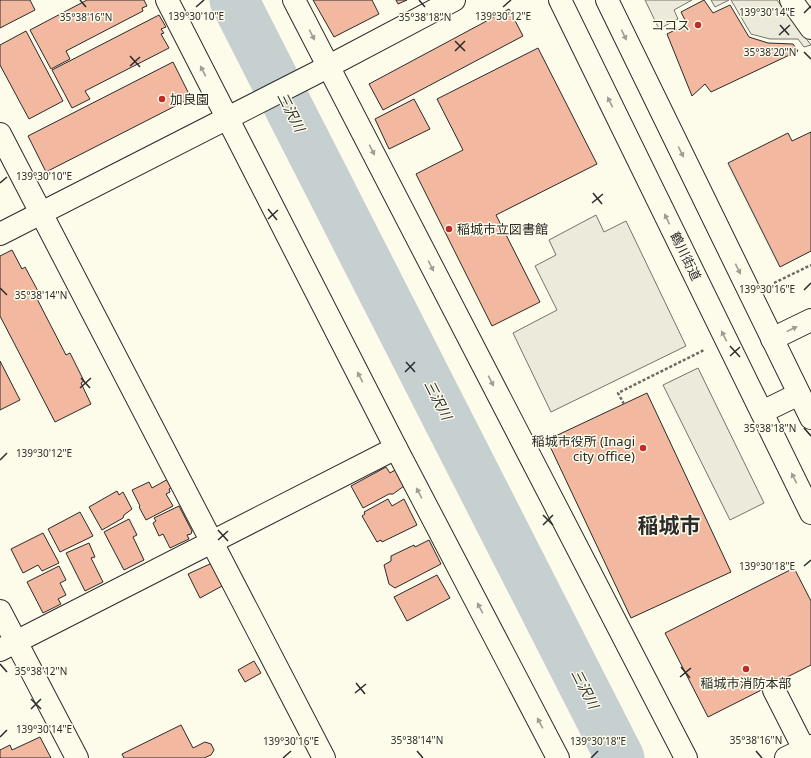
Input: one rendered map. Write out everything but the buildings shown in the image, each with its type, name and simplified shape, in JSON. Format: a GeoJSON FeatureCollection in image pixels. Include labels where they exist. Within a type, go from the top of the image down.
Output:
{"type":"FeatureCollection","features":[{"type":"Feature","properties":{"kind":"street"},"geometry":{"type":"LineString","coordinates":[[167,0],[396,448],[558,758]]}},
{"type":"Feature","properties":{"kind":"street"},"geometry":{"type":"LineString","coordinates":[[294,0],[686,758]]}},
{"type":"Feature","properties":{"kind":"street"},"geometry":{"type":"LineString","coordinates":[[0,234],[251,106],[454,0]]}},
{"type":"Feature","properties":{"kind":"street","name":"鶴川街道"},"geometry":{"type":"LineString","coordinates":[[560,0],[811,513]]}},
{"type":"Feature","properties":{"kind":"street"},"geometry":{"type":"LineString","coordinates":[[607,0],[772,339],[805,390],[811,418]]}},
{"type":"Feature","properties":{"kind":"street"},"geometry":{"type":"LineString","coordinates":[[791,0],[811,28]]}},
{"type":"Feature","properties":{"kind":"street"},"geometry":{"type":"LineString","coordinates":[[0,134],[324,758]]}},
{"type":"Feature","properties":{"kind":"street"},"geometry":{"type":"LineString","coordinates":[[772,339],[811,320]]}},
{"type":"Feature","properties":{"kind":"street"},"geometry":{"type":"LineString","coordinates":[[762,412],[805,390]]}},
{"type":"Feature","properties":{"kind":"street"},"geometry":{"type":"LineString","coordinates":[[8,646],[396,448]]}},
{"type":"Feature","properties":{"kind":"street"},"geometry":{"type":"LineString","coordinates":[[0,611],[8,646],[77,758]]}},
{"type":"Feature","properties":{"kind":"street"},"geometry":{"type":"LineString","coordinates":[[774,690],[801,751]]}},
{"type":"Feature","properties":{"kind":"path"},"geometry":{"type":"LineString","coordinates":[[770,285],[811,265]]}},
{"type":"Feature","properties":{"kind":"path"},"geometry":{"type":"LineString","coordinates":[[624,404],[618,393],[706,349]]}},
{"type":"Feature","properties":{"kind":"shaded area"},"geometry":{"type":"Polygon","coordinates":[[[645,0],[692,0],[674,10],[678,19],[659,29],[645,0]]]}},
{"type":"Feature","properties":{"kind":"shaded area"},"geometry":{"type":"Polygon","coordinates":[[[711,0],[729,0],[715,7],[711,0]]]}},
{"type":"Feature","properties":{"kind":"shaded area"},"geometry":{"type":"Polygon","coordinates":[[[731,0],[777,0],[811,45],[804,47],[798,39],[770,39],[751,34],[731,0]]]}},
{"type":"Feature","properties":{"kind":"shaded area"},"geometry":{"type":"Polygon","coordinates":[[[596,215],[604,232],[626,221],[686,346],[551,412],[513,333],[557,310],[535,266],[556,255],[549,240],[596,215]]]}},
{"type":"Feature","properties":{"kind":"shaded area"},"geometry":{"type":"Polygon","coordinates":[[[698,368],[764,503],[730,520],[663,385],[698,368]]]}},
{"type":"Feature","properties":{"kind":"waterway","name":"三沢川"},"geometry":{"type":"LineString","coordinates":[[234,0],[620,758]]}},
{"type":"Feature","properties":{"kind":"place","name":"ココス"},"geometry":{"type":"Point","coordinates":[698,25]}},
{"type":"Feature","properties":{"kind":"place","name":"加良園"},"geometry":{"type":"Point","coordinates":[162,99]}},
{"type":"Feature","properties":{"kind":"place","name":"稲城市立図書館"},"geometry":{"type":"Point","coordinates":[449,229]}},
{"type":"Feature","properties":{"kind":"place","name":"稲城市役所 (Inagi city office)"},"geometry":{"type":"Point","coordinates":[643,448]}},
{"type":"Feature","properties":{"kind":"place","name":"稲城市消防本部"},"geometry":{"type":"Point","coordinates":[746,669]}},
{"type":"Feature","properties":{"kind":"district","name":"稲城市"},"geometry":{"type":"Point","coordinates":[669,526]}}]}
